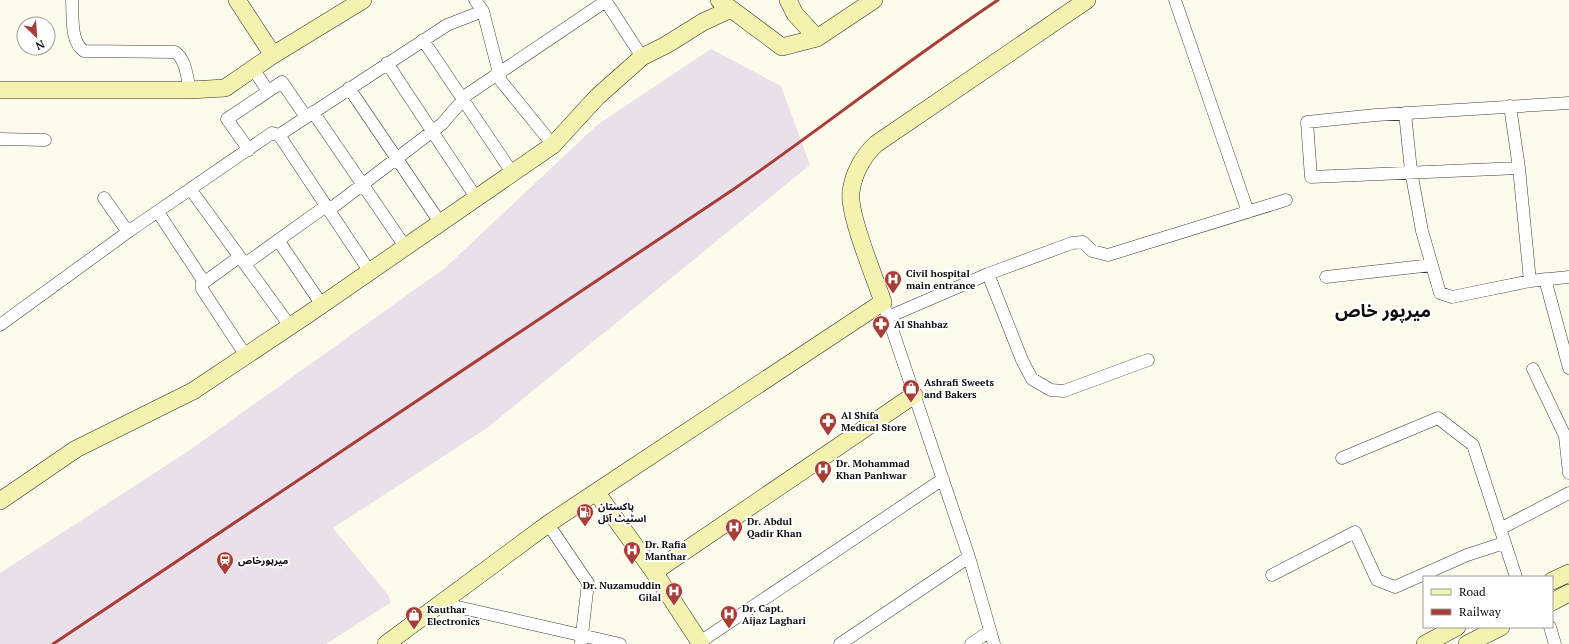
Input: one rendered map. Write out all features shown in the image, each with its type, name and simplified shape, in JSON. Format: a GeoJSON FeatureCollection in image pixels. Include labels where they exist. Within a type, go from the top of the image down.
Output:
{"type":"FeatureCollection","features":[{"type":"Feature","properties":{"kind":"street"},"geometry":{"type":"LineString","coordinates":[[72,0],[75,39],[78,47],[84,51],[175,52],[180,55],[183,61],[190,90]]}},
{"type":"Feature","properties":{"kind":"street"},"geometry":{"type":"LineString","coordinates":[[237,0],[273,55]]}},
{"type":"Feature","properties":{"kind":"street"},"geometry":{"type":"LineString","coordinates":[[0,90],[190,90],[225,88],[273,55],[363,0]]}},
{"type":"Feature","properties":{"kind":"street"},"geometry":{"type":"LineString","coordinates":[[475,0],[483,11],[501,81],[553,145]]}},
{"type":"Feature","properties":{"kind":"street"},"geometry":{"type":"LineString","coordinates":[[202,284],[278,240],[363,184],[442,124],[468,94],[606,0],[642,57]]}},
{"type":"Feature","properties":{"kind":"street"},"geometry":{"type":"LineString","coordinates":[[788,0],[795,14],[817,38]]}},
{"type":"Feature","properties":{"kind":"street"},"geometry":{"type":"LineString","coordinates":[[0,501],[76,449],[194,391],[406,248],[553,145],[597,97],[642,57],[703,22],[725,5],[782,47],[817,38],[874,0]]}},
{"type":"Feature","properties":{"kind":"street"},"geometry":{"type":"LineString","coordinates":[[994,644],[969,557],[852,212],[850,193],[856,173],[867,152],[876,144],[1087,0]]}},
{"type":"Feature","properties":{"kind":"street"},"geometry":{"type":"LineString","coordinates":[[1175,0],[1248,212]]}},
{"type":"Feature","properties":{"kind":"street"},"geometry":{"type":"LineString","coordinates":[[279,135],[447,25],[483,11]]}},
{"type":"Feature","properties":{"kind":"street"},"geometry":{"type":"LineString","coordinates":[[423,40],[462,101],[513,174]]}},
{"type":"Feature","properties":{"kind":"street"},"geometry":{"type":"LineString","coordinates":[[387,63],[431,132],[477,199]]}},
{"type":"Feature","properties":{"kind":"street"},"geometry":{"type":"LineString","coordinates":[[253,69],[268,91]]}},
{"type":"Feature","properties":{"kind":"street"},"geometry":{"type":"LineString","coordinates":[[249,150],[227,118],[282,82],[363,184],[406,248]]}},
{"type":"Feature","properties":{"kind":"street"},"geometry":{"type":"LineString","coordinates":[[349,88],[441,224]]}},
{"type":"Feature","properties":{"kind":"street"},"geometry":{"type":"LineString","coordinates":[[1519,168],[1411,171],[1311,177],[1307,122],[1405,113],[1569,103]]}},
{"type":"Feature","properties":{"kind":"street"},"geometry":{"type":"LineString","coordinates":[[1510,106],[1519,168],[1530,281]]}},
{"type":"Feature","properties":{"kind":"street"},"geometry":{"type":"LineString","coordinates":[[1405,113],[1411,171],[1422,231],[1440,293],[1452,297],[1530,281],[1569,276]]}},
{"type":"Feature","properties":{"kind":"street"},"geometry":{"type":"LineString","coordinates":[[0,325],[128,232],[272,133],[279,135],[370,272]]}},
{"type":"Feature","properties":{"kind":"street"},"geometry":{"type":"LineString","coordinates":[[0,139],[45,140]]}},
{"type":"Feature","properties":{"kind":"street"},"geometry":{"type":"LineString","coordinates":[[191,190],[290,326]]}},
{"type":"Feature","properties":{"kind":"street"},"geometry":{"type":"LineString","coordinates":[[104,198],[128,232]]}},
{"type":"Feature","properties":{"kind":"street"},"geometry":{"type":"LineString","coordinates":[[386,644],[548,524],[885,309],[988,274],[1072,242],[1083,242],[1092,251],[1108,255],[1286,200]]}},
{"type":"Feature","properties":{"kind":"street"},"geometry":{"type":"LineString","coordinates":[[158,212],[202,279],[202,289],[246,356]]}},
{"type":"Feature","properties":{"kind":"street"},"geometry":{"type":"LineString","coordinates":[[278,240],[322,305]]}},
{"type":"Feature","properties":{"kind":"street"},"geometry":{"type":"LineString","coordinates":[[1326,277],[1432,265]]}},
{"type":"Feature","properties":{"kind":"street"},"geometry":{"type":"LineString","coordinates":[[988,274],[1022,360],[1032,379],[1041,385],[1051,390],[1064,391],[1148,360]]}},
{"type":"Feature","properties":{"kind":"street"},"geometry":{"type":"LineString","coordinates":[[1545,279],[1569,368]]}},
{"type":"Feature","properties":{"kind":"street"},"geometry":{"type":"LineString","coordinates":[[1533,369],[1565,436],[1569,473]]}},
{"type":"Feature","properties":{"kind":"street"},"geometry":{"type":"LineString","coordinates":[[654,572],[914,395]]}},
{"type":"Feature","properties":{"kind":"street"},"geometry":{"type":"LineString","coordinates":[[1342,458],[1438,418],[1473,445],[1516,576]]}},
{"type":"Feature","properties":{"kind":"street"},"geometry":{"type":"LineString","coordinates":[[596,492],[654,572],[700,643],[943,479]]}},
{"type":"Feature","properties":{"kind":"street"},"geometry":{"type":"LineString","coordinates":[[1500,529],[1569,493]]}},
{"type":"Feature","properties":{"kind":"street"},"geometry":{"type":"LineString","coordinates":[[548,524],[588,583],[581,640]]}},
{"type":"Feature","properties":{"kind":"street"},"geometry":{"type":"LineString","coordinates":[[1272,575],[1355,532],[1377,580],[1395,587],[1467,555],[1504,543]]}},
{"type":"Feature","properties":{"kind":"street"},"geometry":{"type":"LineString","coordinates":[[840,644],[969,557]]}},
{"type":"Feature","properties":{"kind":"street"},"geometry":{"type":"LineString","coordinates":[[1553,581],[1569,573]]}},
{"type":"Feature","properties":{"kind":"street"},"geometry":{"type":"LineString","coordinates":[[1553,601],[1569,593]]}},
{"type":"Feature","properties":{"kind":"street"},"geometry":{"type":"LineString","coordinates":[[440,603],[581,640],[620,644]]}},
{"type":"Feature","properties":{"kind":"street"},"geometry":{"type":"LineString","coordinates":[[1425,644],[1455,628]]}},
{"type":"Feature","properties":{"kind":"street"},"geometry":{"type":"LineString","coordinates":[[1467,644],[1499,628]]}},
{"type":"Feature","properties":{"kind":"street"},"geometry":{"type":"LineString","coordinates":[[1550,628],[1555,644]]}},
{"type":"Feature","properties":{"kind":"street"},"geometry":{"type":"LineString","coordinates":[[971,644],[990,631]]}},
{"type":"Feature","properties":{"kind":"shaded area"},"geometry":{"type":"Polygon","coordinates":[[[711,49],[781,86],[810,165],[487,428],[333,528],[389,596],[390,603],[326,644],[0,644],[0,573],[187,452],[445,268],[597,125],[711,49]]]}},
{"type":"Feature","properties":{"kind":"railway"},"geometry":{"type":"LineString","coordinates":[[53,644],[734,189],[931,46],[998,0]]}},
{"type":"Feature","properties":{"kind":"place","name":"Civil hospital main entrance"},"geometry":{"type":"Point","coordinates":[893,294]}},
{"type":"Feature","properties":{"kind":"place","name":"Al Shahbaz"},"geometry":{"type":"Point","coordinates":[881,339]}},
{"type":"Feature","properties":{"kind":"place","name":"Ashrafi Sweets and Bakers"},"geometry":{"type":"Point","coordinates":[911,403]}},
{"type":"Feature","properties":{"kind":"place","name":"Al Shifa Medical Store"},"geometry":{"type":"Point","coordinates":[828,436]}},
{"type":"Feature","properties":{"kind":"place","name":"Dr. Mohammad Khan Panhwar"},"geometry":{"type":"Point","coordinates":[823,484]}},
{"type":"Feature","properties":{"kind":"place","name":"پاکستان اسٹیٹ آئل"},"geometry":{"type":"Point","coordinates":[585,527]}},
{"type":"Feature","properties":{"kind":"place","name":"Dr. Abdul Qadir Khan"},"geometry":{"type":"Point","coordinates":[734,542]}},
{"type":"Feature","properties":{"kind":"place","name":"Dr. Rafia Manthar"},"geometry":{"type":"Point","coordinates":[632,565]}},
{"type":"Feature","properties":{"kind":"place","name":"ميرپورخاص"},"geometry":{"type":"Point","coordinates":[225,575]}},
{"type":"Feature","properties":{"kind":"place","name":"Dr. Nuzamuddin Gilal"},"geometry":{"type":"Point","coordinates":[674,606]}},
{"type":"Feature","properties":{"kind":"place","name":"Dr. Capt. Aijaz Laghari"},"geometry":{"type":"Point","coordinates":[729,629]}},
{"type":"Feature","properties":{"kind":"place","name":"Kauthar Electronics"},"geometry":{"type":"Point","coordinates":[414,630]}},
{"type":"Feature","properties":{"kind":"district","name":"میرپور خاص"},"geometry":{"type":"Point","coordinates":[1383,310]}}]}
